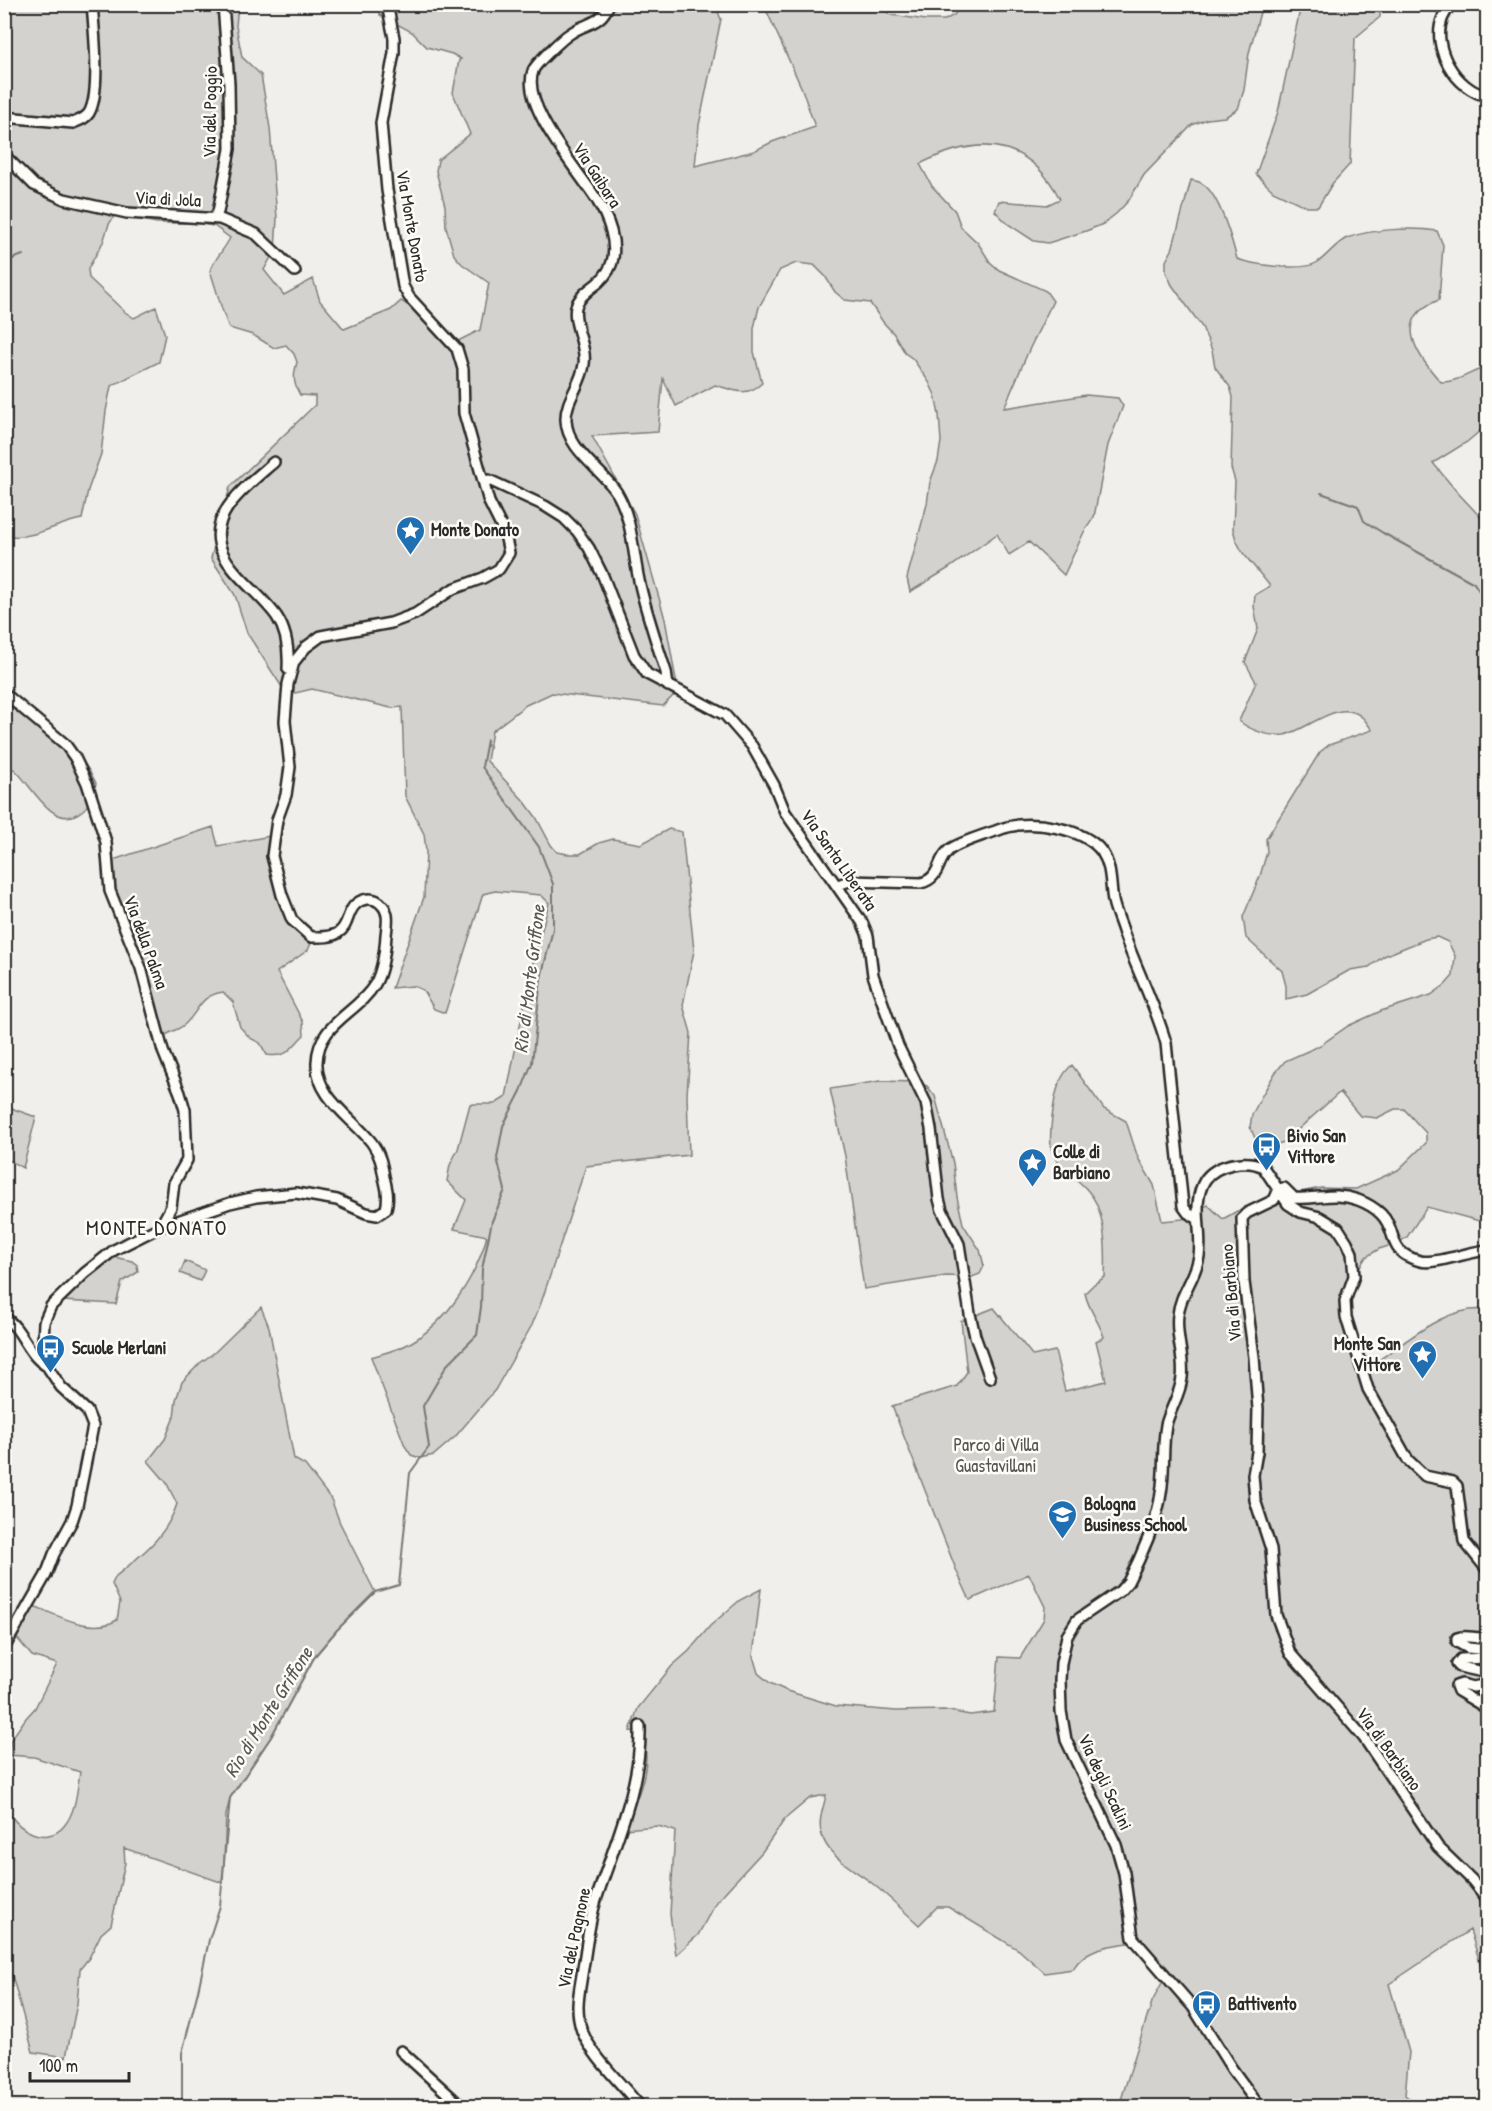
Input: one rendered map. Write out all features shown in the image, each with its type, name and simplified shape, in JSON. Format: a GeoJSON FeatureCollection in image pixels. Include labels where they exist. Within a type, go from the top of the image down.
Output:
{"type":"FeatureCollection","features":[{"type":"Feature","properties":{"kind":"street"},"geometry":{"type":"LineString","coordinates":[[4,117],[73,123],[83,119],[89,112],[93,101],[95,61],[92,4]]}},
{"type":"Feature","properties":{"kind":"street","name":"Via del Poggio"},"geometry":{"type":"LineString","coordinates":[[214,218],[218,212],[230,149],[230,84],[223,4]]}},
{"type":"Feature","properties":{"kind":"street","name":"Via Monte Donato"},"geometry":{"type":"LineString","coordinates":[[288,684],[294,662],[306,647],[321,636],[391,623],[415,614],[453,589],[483,578],[499,569],[509,553],[505,534],[489,502],[464,413],[463,369],[457,349],[409,297],[403,286],[387,190],[381,123],[394,53],[394,38],[387,4]]}},
{"type":"Feature","properties":{"kind":"street","name":"Via Gaibara"},"geometry":{"type":"LineString","coordinates":[[609,4],[606,12],[596,23],[573,31],[533,70],[532,86],[536,104],[560,149],[605,213],[614,243],[613,265],[577,304],[575,312],[585,354],[584,366],[566,411],[566,422],[574,443],[606,478],[623,508],[640,585],[666,672],[668,686]]}},
{"type":"Feature","properties":{"kind":"street"},"geometry":{"type":"LineString","coordinates":[[1451,4],[1442,18],[1443,53],[1452,72],[1462,84],[1478,95],[1488,96]]}},
{"type":"Feature","properties":{"kind":"street","name":"Via di Jola"},"geometry":{"type":"LineString","coordinates":[[4,155],[34,185],[64,199],[147,215],[214,218],[256,234],[296,271]]}},
{"type":"Feature","properties":{"kind":"street","name":"Via Monte Donato"},"geometry":{"type":"LineString","coordinates":[[47,1366],[44,1322],[51,1306],[85,1273],[114,1250],[160,1227],[230,1203],[256,1197],[296,1193],[337,1200],[366,1213],[377,1215],[386,1209],[389,1199],[380,1156],[373,1144],[338,1109],[329,1096],[320,1081],[316,1063],[321,1041],[337,1020],[358,1006],[375,984],[383,963],[388,917],[384,906],[376,900],[365,899],[353,907],[346,924],[338,933],[327,937],[311,937],[292,920],[282,895],[272,856],[277,820],[286,795],[290,767],[285,721],[289,652],[283,628],[269,607],[247,586],[233,568],[217,542],[219,525],[228,508],[274,462]]}},
{"type":"Feature","properties":{"kind":"street","name":"Via Santa Liberata"},"geometry":{"type":"LineString","coordinates":[[484,482],[489,480],[545,506],[564,518],[577,531],[589,548],[603,576],[634,655],[647,674],[724,715],[752,747],[774,785],[785,812],[866,928],[873,975],[903,1058],[926,1103],[939,1199],[959,1244],[975,1336],[990,1378]]}},
{"type":"Feature","properties":{"kind":"street","name":"Via della Palma"},"geometry":{"type":"LineString","coordinates":[[4,693],[64,744],[75,758],[87,783],[106,842],[110,891],[141,968],[163,1051],[185,1110],[187,1160],[174,1183],[171,1207],[160,1227]]}},
{"type":"Feature","properties":{"kind":"street"},"geometry":{"type":"LineString","coordinates":[[838,885],[849,880],[921,883],[929,881],[936,874],[947,852],[959,843],[1007,827],[1025,824],[1041,824],[1078,834],[1101,851],[1110,868],[1113,903],[1134,963],[1160,1019],[1166,1043],[1182,1206],[1198,1219],[1200,1191],[1208,1176],[1220,1168],[1257,1163],[1263,1167],[1288,1204],[1300,1212],[1320,1217],[1338,1228],[1352,1253],[1353,1276],[1345,1301],[1346,1317],[1368,1389],[1408,1460],[1425,1476],[1453,1482],[1457,1486],[1464,1541],[1488,1571]]}},
{"type":"Feature","properties":{"kind":"street"},"geometry":{"type":"LineString","coordinates":[[1279,1189],[1284,1188],[1294,1198],[1327,1195],[1357,1200],[1371,1206],[1383,1215],[1399,1250],[1423,1262],[1488,1250]]}},
{"type":"Feature","properties":{"kind":"street","name":"Via di Barbiano"},"geometry":{"type":"LineString","coordinates":[[1279,1189],[1274,1200],[1247,1213],[1242,1218],[1244,1282],[1258,1409],[1257,1452],[1253,1475],[1255,1491],[1271,1549],[1276,1615],[1290,1653],[1364,1738],[1438,1847],[1472,1880],[1488,1900]]}},
{"type":"Feature","properties":{"kind":"street","name":"Via degli Scalini"},"geometry":{"type":"LineString","coordinates":[[1198,1219],[1200,1247],[1198,1264],[1178,1314],[1183,1376],[1180,1390],[1169,1412],[1162,1491],[1158,1507],[1128,1582],[1120,1591],[1077,1620],[1067,1636],[1061,1663],[1060,1700],[1064,1732],[1069,1748],[1097,1802],[1119,1854],[1124,1873],[1133,1938],[1193,2007],[1232,2069],[1259,2106]]}},
{"type":"Feature","properties":{"kind":"street"},"geometry":{"type":"LineString","coordinates":[[4,1317],[17,1328],[39,1362],[47,1366],[60,1387],[87,1411],[93,1426],[72,1521],[54,1554],[46,1575],[4,1648]]}},
{"type":"Feature","properties":{"kind":"street"},"geometry":{"type":"LineString","coordinates":[[1488,1637],[1482,1639],[1460,1636],[1457,1638],[1457,1642],[1468,1648],[1488,1650]]}},
{"type":"Feature","properties":{"kind":"street"},"geometry":{"type":"LineString","coordinates":[[1488,1658],[1461,1659],[1457,1664],[1460,1667],[1488,1672]]}},
{"type":"Feature","properties":{"kind":"street"},"geometry":{"type":"LineString","coordinates":[[1488,1684],[1473,1688],[1462,1684],[1456,1686],[1458,1691],[1488,1709]]}},
{"type":"Feature","properties":{"kind":"street","name":"Via del Pagnone"},"geometry":{"type":"LineString","coordinates":[[638,2106],[592,2049],[582,2031],[577,2009],[596,1898],[622,1824],[633,1782],[641,1746],[640,1726]]}},
{"type":"Feature","properties":{"kind":"street"},"geometry":{"type":"LineString","coordinates":[[401,2051],[461,2106]]}},
{"type":"Feature","properties":{"kind":"green space"},"geometry":{"type":"Polygon","coordinates":[[[4,5],[238,5],[236,26],[242,57],[261,75],[270,128],[277,218],[275,250],[264,270],[284,295],[313,279],[320,301],[344,329],[391,310],[401,301],[407,305],[411,303],[450,345],[480,330],[489,283],[462,264],[454,255],[446,227],[445,206],[436,171],[438,160],[470,134],[453,93],[461,59],[427,47],[412,32],[380,15],[379,5],[715,5],[721,19],[699,125],[695,166],[754,151],[815,127],[802,89],[764,5],[878,5],[891,15],[945,20],[954,15],[963,5],[1262,5],[1249,53],[1244,90],[1238,109],[1225,117],[1207,119],[1192,125],[1144,175],[1129,200],[1103,224],[1048,243],[1034,241],[1008,224],[995,211],[999,201],[1047,205],[1060,199],[1033,163],[1017,153],[999,147],[981,146],[961,149],[920,164],[932,186],[955,211],[961,227],[978,243],[990,262],[999,270],[1046,291],[1053,301],[1004,408],[1086,395],[1118,398],[1123,406],[1108,445],[1094,517],[1084,532],[1064,575],[1029,542],[1009,555],[997,534],[910,592],[907,578],[927,504],[930,482],[938,461],[941,441],[935,395],[913,359],[905,353],[894,334],[870,303],[845,300],[835,292],[825,276],[814,265],[796,263],[780,270],[759,307],[754,328],[754,352],[762,383],[756,388],[740,392],[715,385],[676,406],[663,379],[658,432],[592,436],[635,514],[665,619],[678,691],[663,706],[552,693],[526,705],[492,731],[487,761],[525,802],[557,852],[580,854],[599,843],[613,839],[641,844],[669,829],[682,832],[694,951],[683,1005],[691,1033],[687,1095],[689,1155],[586,1166],[532,1325],[495,1390],[455,1437],[434,1455],[420,1458],[411,1455],[405,1446],[371,1357],[405,1345],[436,1323],[448,1311],[468,1282],[482,1252],[487,1236],[454,1229],[466,1200],[447,1181],[450,1165],[458,1149],[470,1104],[495,1104],[506,1097],[531,970],[549,903],[541,895],[495,891],[483,894],[445,1013],[434,1009],[423,990],[413,986],[392,988],[424,897],[426,851],[424,834],[405,796],[402,707],[391,708],[312,689],[287,695],[247,633],[235,595],[211,558],[230,487],[315,405],[315,396],[300,395],[298,391],[294,379],[297,362],[294,354],[286,345],[274,348],[253,335],[229,328],[210,271],[230,238],[214,226],[194,223],[157,223],[115,215],[88,269],[89,278],[134,318],[156,307],[165,335],[159,362],[111,386],[101,454],[88,490],[82,519],[34,534],[5,535],[4,5]]]}},
{"type":"Feature","properties":{"kind":"green space"},"geometry":{"type":"Polygon","coordinates":[[[1301,5],[1380,5],[1380,17],[1355,38],[1350,164],[1332,184],[1318,207],[1307,207],[1273,191],[1256,174],[1278,112],[1301,5]]]}},
{"type":"Feature","properties":{"kind":"green space","name":"Parco di Villa Guastavillani"},"geometry":{"type":"Polygon","coordinates":[[[1191,180],[1207,188],[1219,206],[1237,259],[1255,263],[1301,267],[1318,262],[1343,240],[1357,235],[1392,230],[1437,231],[1443,245],[1439,300],[1424,308],[1416,317],[1412,327],[1417,349],[1441,382],[1454,380],[1487,367],[1487,425],[1467,442],[1433,463],[1487,524],[1487,1223],[1427,1207],[1407,1237],[1366,1257],[1360,1266],[1347,1311],[1359,1355],[1377,1361],[1442,1318],[1472,1310],[1487,1310],[1487,1986],[1470,1930],[1389,1984],[1409,2052],[1405,2095],[1418,2106],[1119,2106],[1152,2002],[1166,1975],[1135,1942],[1100,1948],[1078,1961],[1073,1969],[1045,1973],[1019,1950],[948,1907],[937,1907],[919,1925],[829,1849],[820,1827],[826,1795],[810,1798],[785,1819],[762,1852],[716,1902],[698,1935],[676,1955],[670,1914],[675,1831],[658,1826],[625,1829],[643,1781],[645,1768],[646,1756],[640,1732],[630,1731],[638,1708],[672,1666],[689,1651],[710,1626],[740,1600],[761,1589],[753,1656],[758,1673],[770,1683],[787,1691],[836,1706],[896,1711],[944,1710],[970,1715],[994,1712],[999,1657],[1020,1658],[1044,1619],[1045,1607],[1029,1574],[970,1600],[892,1406],[957,1386],[967,1372],[961,1321],[994,1308],[1033,1356],[1055,1351],[1065,1391],[1106,1381],[1096,1341],[1104,1337],[1085,1293],[1105,1277],[1105,1242],[1101,1216],[1084,1186],[1054,1156],[1051,1142],[1057,1090],[1063,1076],[1072,1065],[1104,1109],[1126,1121],[1138,1158],[1154,1185],[1162,1221],[1183,1219],[1190,1213],[1208,1205],[1223,1219],[1237,1211],[1259,1207],[1284,1195],[1321,1188],[1356,1189],[1398,1170],[1426,1143],[1426,1133],[1404,1109],[1395,1109],[1377,1118],[1360,1116],[1340,1092],[1284,1142],[1274,1145],[1264,1144],[1255,1138],[1250,1127],[1252,1115],[1261,1097],[1285,1061],[1319,1046],[1348,1026],[1381,1011],[1431,995],[1453,976],[1455,956],[1448,942],[1437,937],[1426,939],[1384,956],[1369,967],[1350,970],[1307,994],[1286,999],[1286,986],[1282,971],[1246,938],[1243,917],[1260,876],[1267,852],[1266,839],[1320,752],[1329,745],[1372,730],[1363,718],[1354,712],[1344,711],[1324,717],[1284,735],[1260,732],[1239,721],[1256,682],[1245,662],[1258,629],[1254,606],[1255,595],[1270,586],[1243,553],[1233,529],[1235,481],[1231,468],[1233,397],[1230,387],[1215,367],[1212,350],[1202,327],[1172,285],[1166,272],[1166,261],[1172,250],[1191,180]]]}},
{"type":"Feature","properties":{"kind":"green space"},"geometry":{"type":"Polygon","coordinates":[[[4,689],[67,743],[88,769],[96,783],[95,788],[88,805],[77,814],[68,817],[50,810],[14,769],[5,772],[4,689]]]}},
{"type":"Feature","properties":{"kind":"green space"},"geometry":{"type":"Polygon","coordinates":[[[213,827],[218,846],[275,835],[273,852],[284,901],[312,941],[308,950],[277,972],[303,1022],[304,1035],[288,1051],[280,1055],[267,1055],[260,1043],[250,1038],[240,1027],[233,1002],[223,992],[209,997],[184,1025],[160,1040],[114,895],[110,861],[213,827]]]}},
{"type":"Feature","properties":{"kind":"green space"},"geometry":{"type":"Polygon","coordinates":[[[880,1081],[915,1082],[927,1086],[935,1096],[953,1163],[963,1224],[980,1250],[984,1266],[980,1274],[972,1277],[946,1276],[864,1289],[845,1156],[830,1089],[880,1081]]]}},
{"type":"Feature","properties":{"kind":"green space"},"geometry":{"type":"Polygon","coordinates":[[[5,1106],[36,1117],[23,1168],[5,1158],[5,1106]]]}},
{"type":"Feature","properties":{"kind":"green space"},"geometry":{"type":"Polygon","coordinates":[[[114,1257],[132,1261],[137,1265],[138,1272],[122,1282],[116,1304],[63,1301],[95,1270],[114,1257]]]}},
{"type":"Feature","properties":{"kind":"green space"},"geometry":{"type":"Polygon","coordinates":[[[185,1261],[205,1270],[200,1281],[180,1273],[185,1261]]]}},
{"type":"Feature","properties":{"kind":"green space"},"geometry":{"type":"Polygon","coordinates":[[[261,1307],[269,1327],[294,1459],[305,1465],[331,1499],[340,1523],[375,1592],[315,1656],[271,1737],[230,1798],[226,1815],[223,1883],[124,1848],[125,1863],[111,1925],[101,1934],[89,1958],[80,1969],[77,2004],[66,2057],[33,2052],[12,1975],[5,1970],[5,1801],[13,1819],[29,1832],[38,1835],[56,1833],[64,1826],[71,1814],[80,1772],[34,1757],[9,1755],[10,1741],[35,1708],[57,1664],[32,1656],[16,1637],[34,1606],[86,1625],[97,1626],[117,1620],[120,1602],[112,1584],[116,1576],[160,1535],[177,1504],[166,1482],[148,1461],[165,1439],[174,1417],[176,1400],[182,1382],[261,1307]]]}},
{"type":"Feature","properties":{"kind":"waterway"},"geometry":{"type":"LineString","coordinates":[[4,262],[23,255]]}},
{"type":"Feature","properties":{"kind":"waterway"},"geometry":{"type":"LineString","coordinates":[[1321,493],[1358,506],[1364,521],[1474,583],[1481,594],[1488,596]]}},
{"type":"Feature","properties":{"kind":"waterway","name":"Rio di Monte Griffone"},"geometry":{"type":"LineString","coordinates":[[182,2106],[182,2053],[209,1940],[220,1906],[230,1798],[271,1737],[315,1656],[375,1592],[399,1585],[410,1473],[429,1447],[423,1406],[447,1365],[477,1335],[481,1307],[482,1269],[492,1221],[505,1190],[497,1158],[503,1126],[532,1063],[541,978],[553,929],[553,884],[539,847],[482,767],[487,740]]}},
{"type":"Feature","properties":{"kind":"place","name":"Monte Donato"},"geometry":{"type":"Point","coordinates":[410,556]}},
{"type":"Feature","properties":{"kind":"place","name":"Bivio San Vittore"},"geometry":{"type":"Point","coordinates":[1266,1172]}},
{"type":"Feature","properties":{"kind":"place","name":"Colle di Barbiano"},"geometry":{"type":"Point","coordinates":[1032,1188]}},
{"type":"Feature","properties":{"kind":"place","name":"Scuole Merlani"},"geometry":{"type":"Point","coordinates":[51,1374]}},
{"type":"Feature","properties":{"kind":"place","name":"Monte San Vittore"},"geometry":{"type":"Point","coordinates":[1422,1380]}},
{"type":"Feature","properties":{"kind":"place","name":"Bologna Business School"},"geometry":{"type":"Point","coordinates":[1063,1540]}},
{"type":"Feature","properties":{"kind":"place","name":"Battivento"},"geometry":{"type":"Point","coordinates":[1207,2030]}},
{"type":"Feature","properties":{"kind":"district","name":"MONTE DONATO"},"geometry":{"type":"Point","coordinates":[157,1228]}}]}
